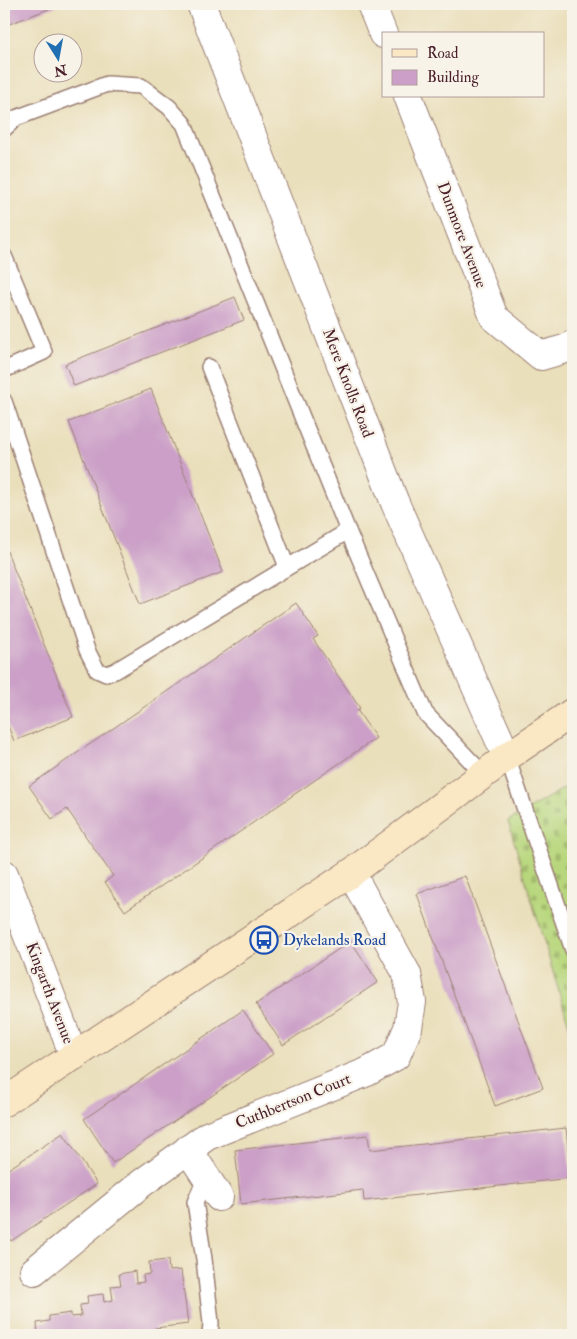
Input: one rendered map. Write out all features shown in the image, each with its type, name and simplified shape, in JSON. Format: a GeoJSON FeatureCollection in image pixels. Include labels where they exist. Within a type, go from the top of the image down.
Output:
{"type":"FeatureCollection","features":[{"type":"Feature","properties":{"kind":"main road"},"geometry":{"type":"LineString","coordinates":[[4,1102],[351,873],[507,758],[573,712]]}},
{"type":"Feature","properties":{"kind":"street","name":"Mere Knolls Road"},"geometry":{"type":"LineString","coordinates":[[201,4],[395,503],[507,758]]}},
{"type":"Feature","properties":{"kind":"street"},"geometry":{"type":"LineString","coordinates":[[371,4],[382,32]]}},
{"type":"Feature","properties":{"kind":"street","name":"Dunmore Avenue"},"geometry":{"type":"LineString","coordinates":[[409,98],[494,317],[541,356],[568,348],[573,344]]}},
{"type":"Feature","properties":{"kind":"street","name":"Cuthbertson Court"},"geometry":{"type":"LineString","coordinates":[[34,1271],[142,1183],[207,1136],[367,1072],[396,1056],[408,1028],[412,1002],[407,974],[351,873]]}},
{"type":"Feature","properties":{"kind":"street","name":"Kingarth Avenue"},"geometry":{"type":"LineString","coordinates":[[4,874],[74,1056]]}},
{"type":"Feature","properties":{"kind":"street"},"geometry":{"type":"LineString","coordinates":[[188,1149],[213,1187]]}},
{"type":"Feature","properties":{"kind":"lane"},"geometry":{"type":"LineString","coordinates":[[4,129],[16,118],[107,84],[141,86],[169,107],[184,124],[348,531],[425,713],[484,775]]}},
{"type":"Feature","properties":{"kind":"lane"},"geometry":{"type":"LineString","coordinates":[[4,256],[44,352],[4,370]]}},
{"type":"Feature","properties":{"kind":"lane"},"geometry":{"type":"LineString","coordinates":[[209,367],[287,567]]}},
{"type":"Feature","properties":{"kind":"lane"},"geometry":{"type":"LineString","coordinates":[[4,401],[87,650],[97,670],[106,674],[348,531]]}},
{"type":"Feature","properties":{"kind":"lane"},"geometry":{"type":"LineString","coordinates":[[507,758],[573,950]]}},
{"type":"Feature","properties":{"kind":"lane"},"geometry":{"type":"LineString","coordinates":[[210,1335],[211,1323],[204,1259],[195,1202],[213,1187]]}},
{"type":"Feature","properties":{"kind":"green space"},"geometry":{"type":"Polygon","coordinates":[[[573,783],[573,1039],[508,821],[573,783]]]}},
{"type":"Feature","properties":{"kind":"building"},"geometry":{"type":"Polygon","coordinates":[[[4,4],[62,4],[4,26],[4,4]]]}},
{"type":"Feature","properties":{"kind":"building"},"geometry":{"type":"Polygon","coordinates":[[[235,297],[244,320],[74,386],[65,364],[235,297]]]}},
{"type":"Feature","properties":{"kind":"building"},"geometry":{"type":"Polygon","coordinates":[[[151,389],[223,572],[140,604],[69,422],[151,389]]]}},
{"type":"Feature","properties":{"kind":"building"},"geometry":{"type":"Polygon","coordinates":[[[4,544],[73,717],[14,741],[4,716],[4,544]]]}},
{"type":"Feature","properties":{"kind":"building"},"geometry":{"type":"Polygon","coordinates":[[[296,603],[318,636],[313,639],[360,708],[357,710],[376,738],[125,911],[105,882],[113,876],[67,809],[52,819],[29,786],[296,603]]]}},
{"type":"Feature","properties":{"kind":"building"},"geometry":{"type":"Polygon","coordinates":[[[465,876],[543,1088],[495,1106],[417,894],[465,876]]]}},
{"type":"Feature","properties":{"kind":"building"},"geometry":{"type":"Polygon","coordinates":[[[351,941],[378,982],[283,1045],[256,1004],[351,941]]]}},
{"type":"Feature","properties":{"kind":"building"},"geometry":{"type":"Polygon","coordinates":[[[243,1010],[273,1054],[113,1163],[84,1119],[243,1010]]]}},
{"type":"Feature","properties":{"kind":"building"},"geometry":{"type":"Polygon","coordinates":[[[566,1128],[571,1178],[364,1201],[363,1190],[241,1204],[235,1150],[368,1135],[370,1150],[566,1128]]]}},
{"type":"Feature","properties":{"kind":"building"},"geometry":{"type":"Polygon","coordinates":[[[63,1133],[97,1184],[11,1241],[4,1229],[4,1172],[63,1133]]]}},
{"type":"Feature","properties":{"kind":"building"},"geometry":{"type":"Polygon","coordinates":[[[168,1260],[169,1271],[181,1270],[188,1324],[155,1328],[156,1335],[38,1335],[37,1323],[49,1321],[49,1316],[71,1313],[71,1317],[81,1316],[80,1305],[88,1304],[87,1296],[103,1294],[104,1302],[113,1300],[111,1286],[121,1285],[119,1274],[135,1271],[136,1283],[144,1282],[143,1275],[150,1274],[149,1262],[168,1260]]]}},
{"type":"Feature","properties":{"kind":"place","name":"Dykelands Road"},"geometry":{"type":"Point","coordinates":[264,940]}}]}
